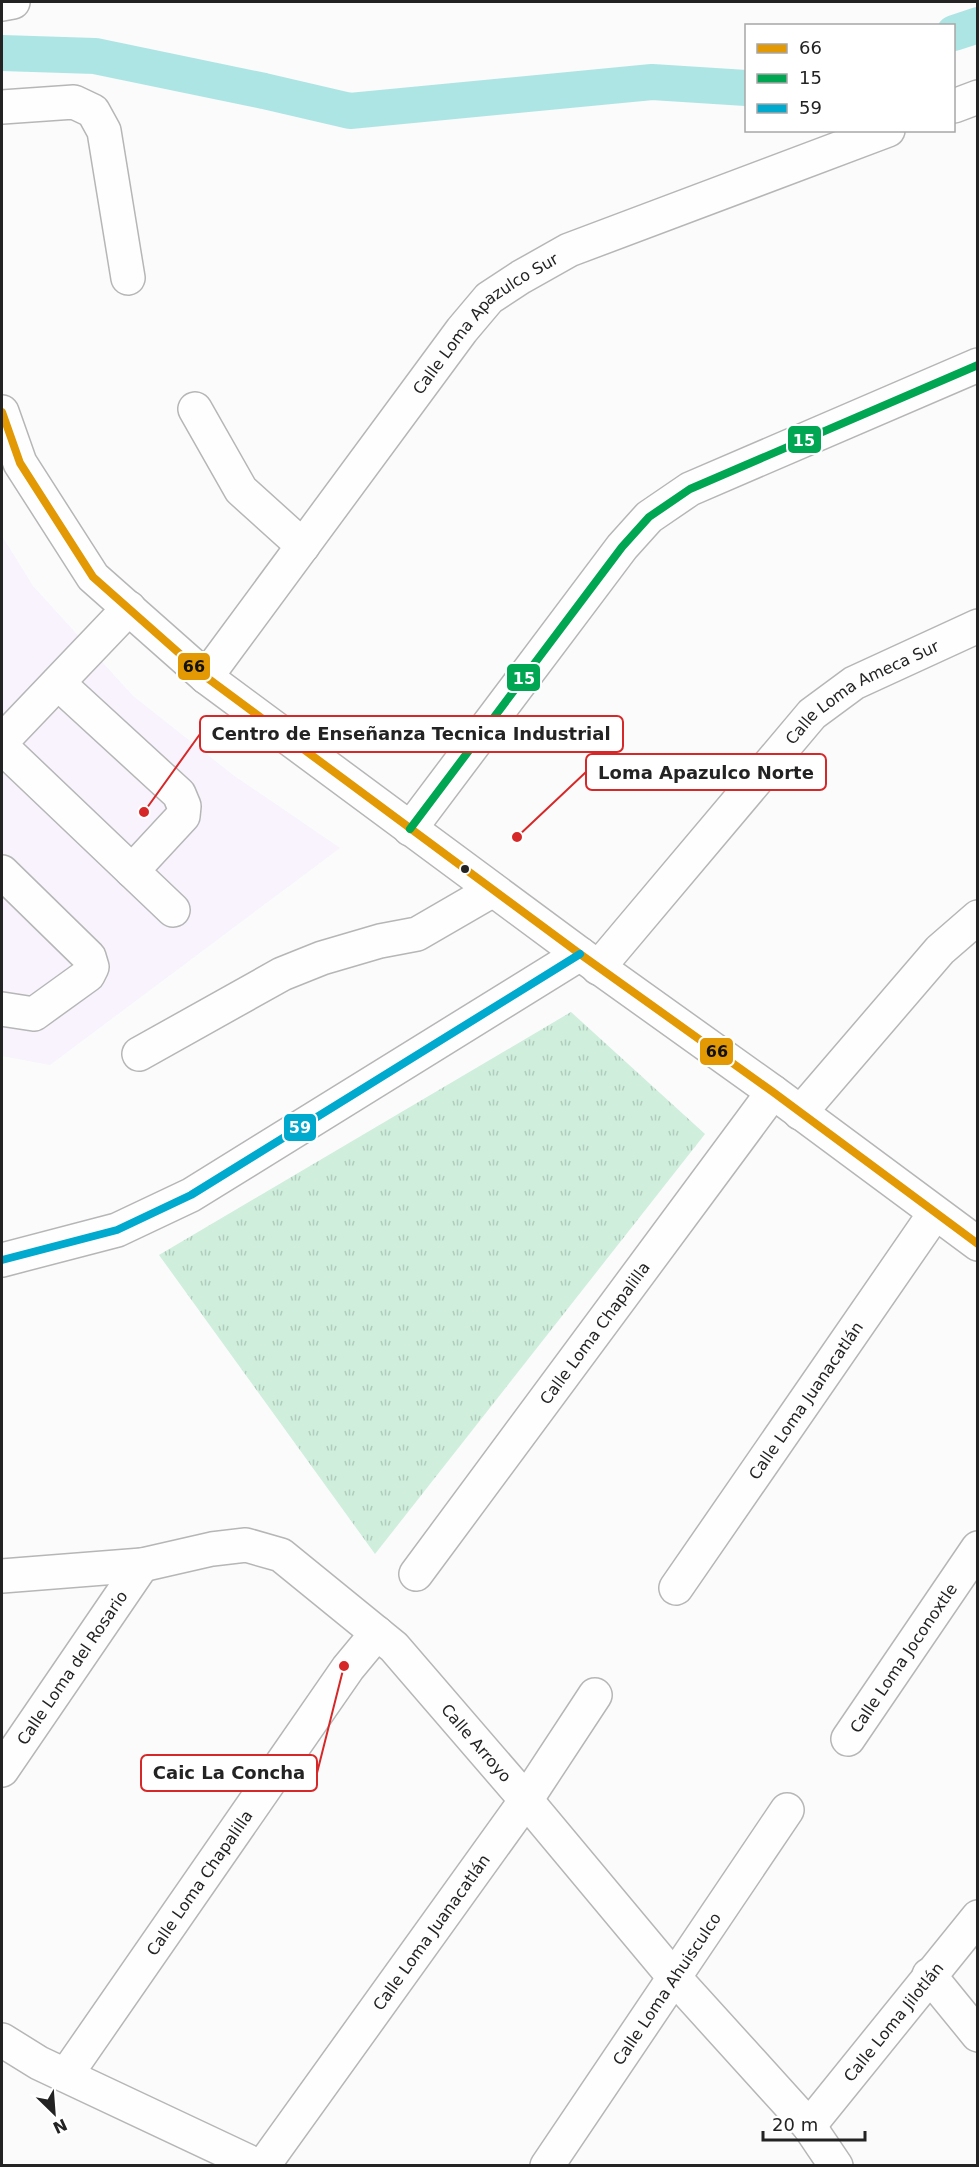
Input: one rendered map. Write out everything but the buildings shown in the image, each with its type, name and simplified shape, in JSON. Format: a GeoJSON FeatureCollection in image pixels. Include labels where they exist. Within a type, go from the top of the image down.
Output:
{"type":"FeatureCollection","features":[{"type":"Feature","properties":{"kind":"street"},"geometry":{"type":"LineString","coordinates":[[2,4],[13,2]]}},
{"type":"Feature","properties":{"kind":"street"},"geometry":{"type":"LineString","coordinates":[[955,106],[978,97]]}},
{"type":"Feature","properties":{"kind":"street"},"geometry":{"type":"LineString","coordinates":[[2,107],[74,102],[93,111],[104,131],[128,278]]}},
{"type":"Feature","properties":{"kind":"street","name":"Calle Loma Apazulco Sur"},"geometry":{"type":"LineString","coordinates":[[206,677],[462,330],[489,298],[568,250],[883,132]]}},
{"type":"Feature","properties":{"kind":"street"},"geometry":{"type":"LineString","coordinates":[[410,829],[622,547],[649,517],[690,489],[978,365]]}},
{"type":"Feature","properties":{"kind":"street"},"geometry":{"type":"LineString","coordinates":[[195,409],[241,490],[303,546]]}},
{"type":"Feature","properties":{"kind":"street"},"geometry":{"type":"LineString","coordinates":[[2,412],[20,463],[93,577],[206,677],[589,961],[773,1092],[978,1244]]}},
{"type":"Feature","properties":{"kind":"street"},"geometry":{"type":"LineString","coordinates":[[2,741],[129,608]]}},
{"type":"Feature","properties":{"kind":"street","name":"Calle Loma Ameca Sur"},"geometry":{"type":"LineString","coordinates":[[2,1260],[117,1230],[191,1195],[589,961],[812,714],[854,682],[978,626]]}},
{"type":"Feature","properties":{"kind":"street"},"geometry":{"type":"LineString","coordinates":[[58,683],[179,794],[184,806],[183,816],[132,871]]}},
{"type":"Feature","properties":{"kind":"street"},"geometry":{"type":"LineString","coordinates":[[2,747],[173,910]]}},
{"type":"Feature","properties":{"kind":"street"},"geometry":{"type":"LineString","coordinates":[[2,872],[89,957],[92,967],[88,975],[34,1014],[2,1009]]}},
{"type":"Feature","properties":{"kind":"street"},"geometry":{"type":"LineString","coordinates":[[139,1054],[282,974],[322,958],[380,941],[417,934],[493,890]]}},
{"type":"Feature","properties":{"kind":"street"},"geometry":{"type":"LineString","coordinates":[[800,1113],[940,950],[978,917]]}},
{"type":"Feature","properties":{"kind":"street","name":"Calle Loma Chapalilla"},"geometry":{"type":"LineString","coordinates":[[416,1574],[773,1092]]}},
{"type":"Feature","properties":{"kind":"street","name":"Calle Loma Juanacatlán"},"geometry":{"type":"LineString","coordinates":[[676,1588],[935,1213]]}},
{"type":"Feature","properties":{"kind":"street","name":"Calle Arroyo"},"geometry":{"type":"LineString","coordinates":[[2,1576],[142,1565],[212,1549],[246,1545],[281,1555],[394,1647],[673,1976],[808,2126],[836,2166]]}},
{"type":"Feature","properties":{"kind":"street","name":"Calle Loma Joconoxtle"},"geometry":{"type":"LineString","coordinates":[[848,1739],[978,1548]]}},
{"type":"Feature","properties":{"kind":"street","name":"Calle Loma del Rosario"},"geometry":{"type":"LineString","coordinates":[[2,1770],[142,1565]]}},
{"type":"Feature","properties":{"kind":"street","name":"Calle Loma Chapalilla"},"geometry":{"type":"LineString","coordinates":[[66,2074],[348,1668],[377,1633]]}},
{"type":"Feature","properties":{"kind":"street","name":"Calle Loma Juanacatlán"},"geometry":{"type":"LineString","coordinates":[[263,2166],[526,1800],[595,1695]]}},
{"type":"Feature","properties":{"kind":"street","name":"Calle Loma Ahuisculco"},"geometry":{"type":"LineString","coordinates":[[547,2166],[787,1810]]}},
{"type":"Feature","properties":{"kind":"street","name":"Calle Loma Jilotlán"},"geometry":{"type":"LineString","coordinates":[[808,2126],[978,1917]]}},
{"type":"Feature","properties":{"kind":"street"},"geometry":{"type":"LineString","coordinates":[[929,1975],[978,2035]]}},
{"type":"Feature","properties":{"kind":"street"},"geometry":{"type":"LineString","coordinates":[[2,2040],[39,2063],[258,2166]]}},
{"type":"Feature","properties":{"kind":"shaded area"},"geometry":{"type":"Polygon","coordinates":[[[2,536],[33,586],[133,696],[233,775],[340,848],[50,1065],[2,1056],[2,536]]]}},
{"type":"Feature","properties":{"kind":"green space"},"geometry":{"type":"Polygon","coordinates":[[[571,1012],[705,1134],[375,1554],[159,1255],[571,1012]]]}},
{"type":"Feature","properties":{"kind":"waterway"},"geometry":{"type":"LineString","coordinates":[[955,33],[978,25]]}},
{"type":"Feature","properties":{"kind":"waterway"},"geometry":{"type":"LineString","coordinates":[[2,53],[95,56],[350,111],[652,82],[745,88]]}},
{"type":"Feature","properties":{"kind":"transit line","name":"15"},"geometry":{"type":"LineString","coordinates":[[410,829],[622,547],[649,517],[690,489],[978,365]]}},
{"type":"Feature","properties":{"kind":"transit line","name":"66"},"geometry":{"type":"LineString","coordinates":[[2,412],[20,463],[93,577],[206,677],[580,954],[773,1092],[978,1244]]}},
{"type":"Feature","properties":{"kind":"transit line","name":"59"},"geometry":{"type":"LineString","coordinates":[[2,1260],[117,1230],[191,1195],[580,954]]}},
{"type":"Feature","properties":{"kind":"place","name":"Centro de Enseñanza Tecnica Industrial"},"geometry":{"type":"Point","coordinates":[144,812]}},
{"type":"Feature","properties":{"kind":"place","name":"Loma Apazulco Norte"},"geometry":{"type":"Point","coordinates":[517,837]}},
{"type":"Feature","properties":{"kind":"place","name":"Caic La Concha"},"geometry":{"type":"Point","coordinates":[344,1666]}}]}
